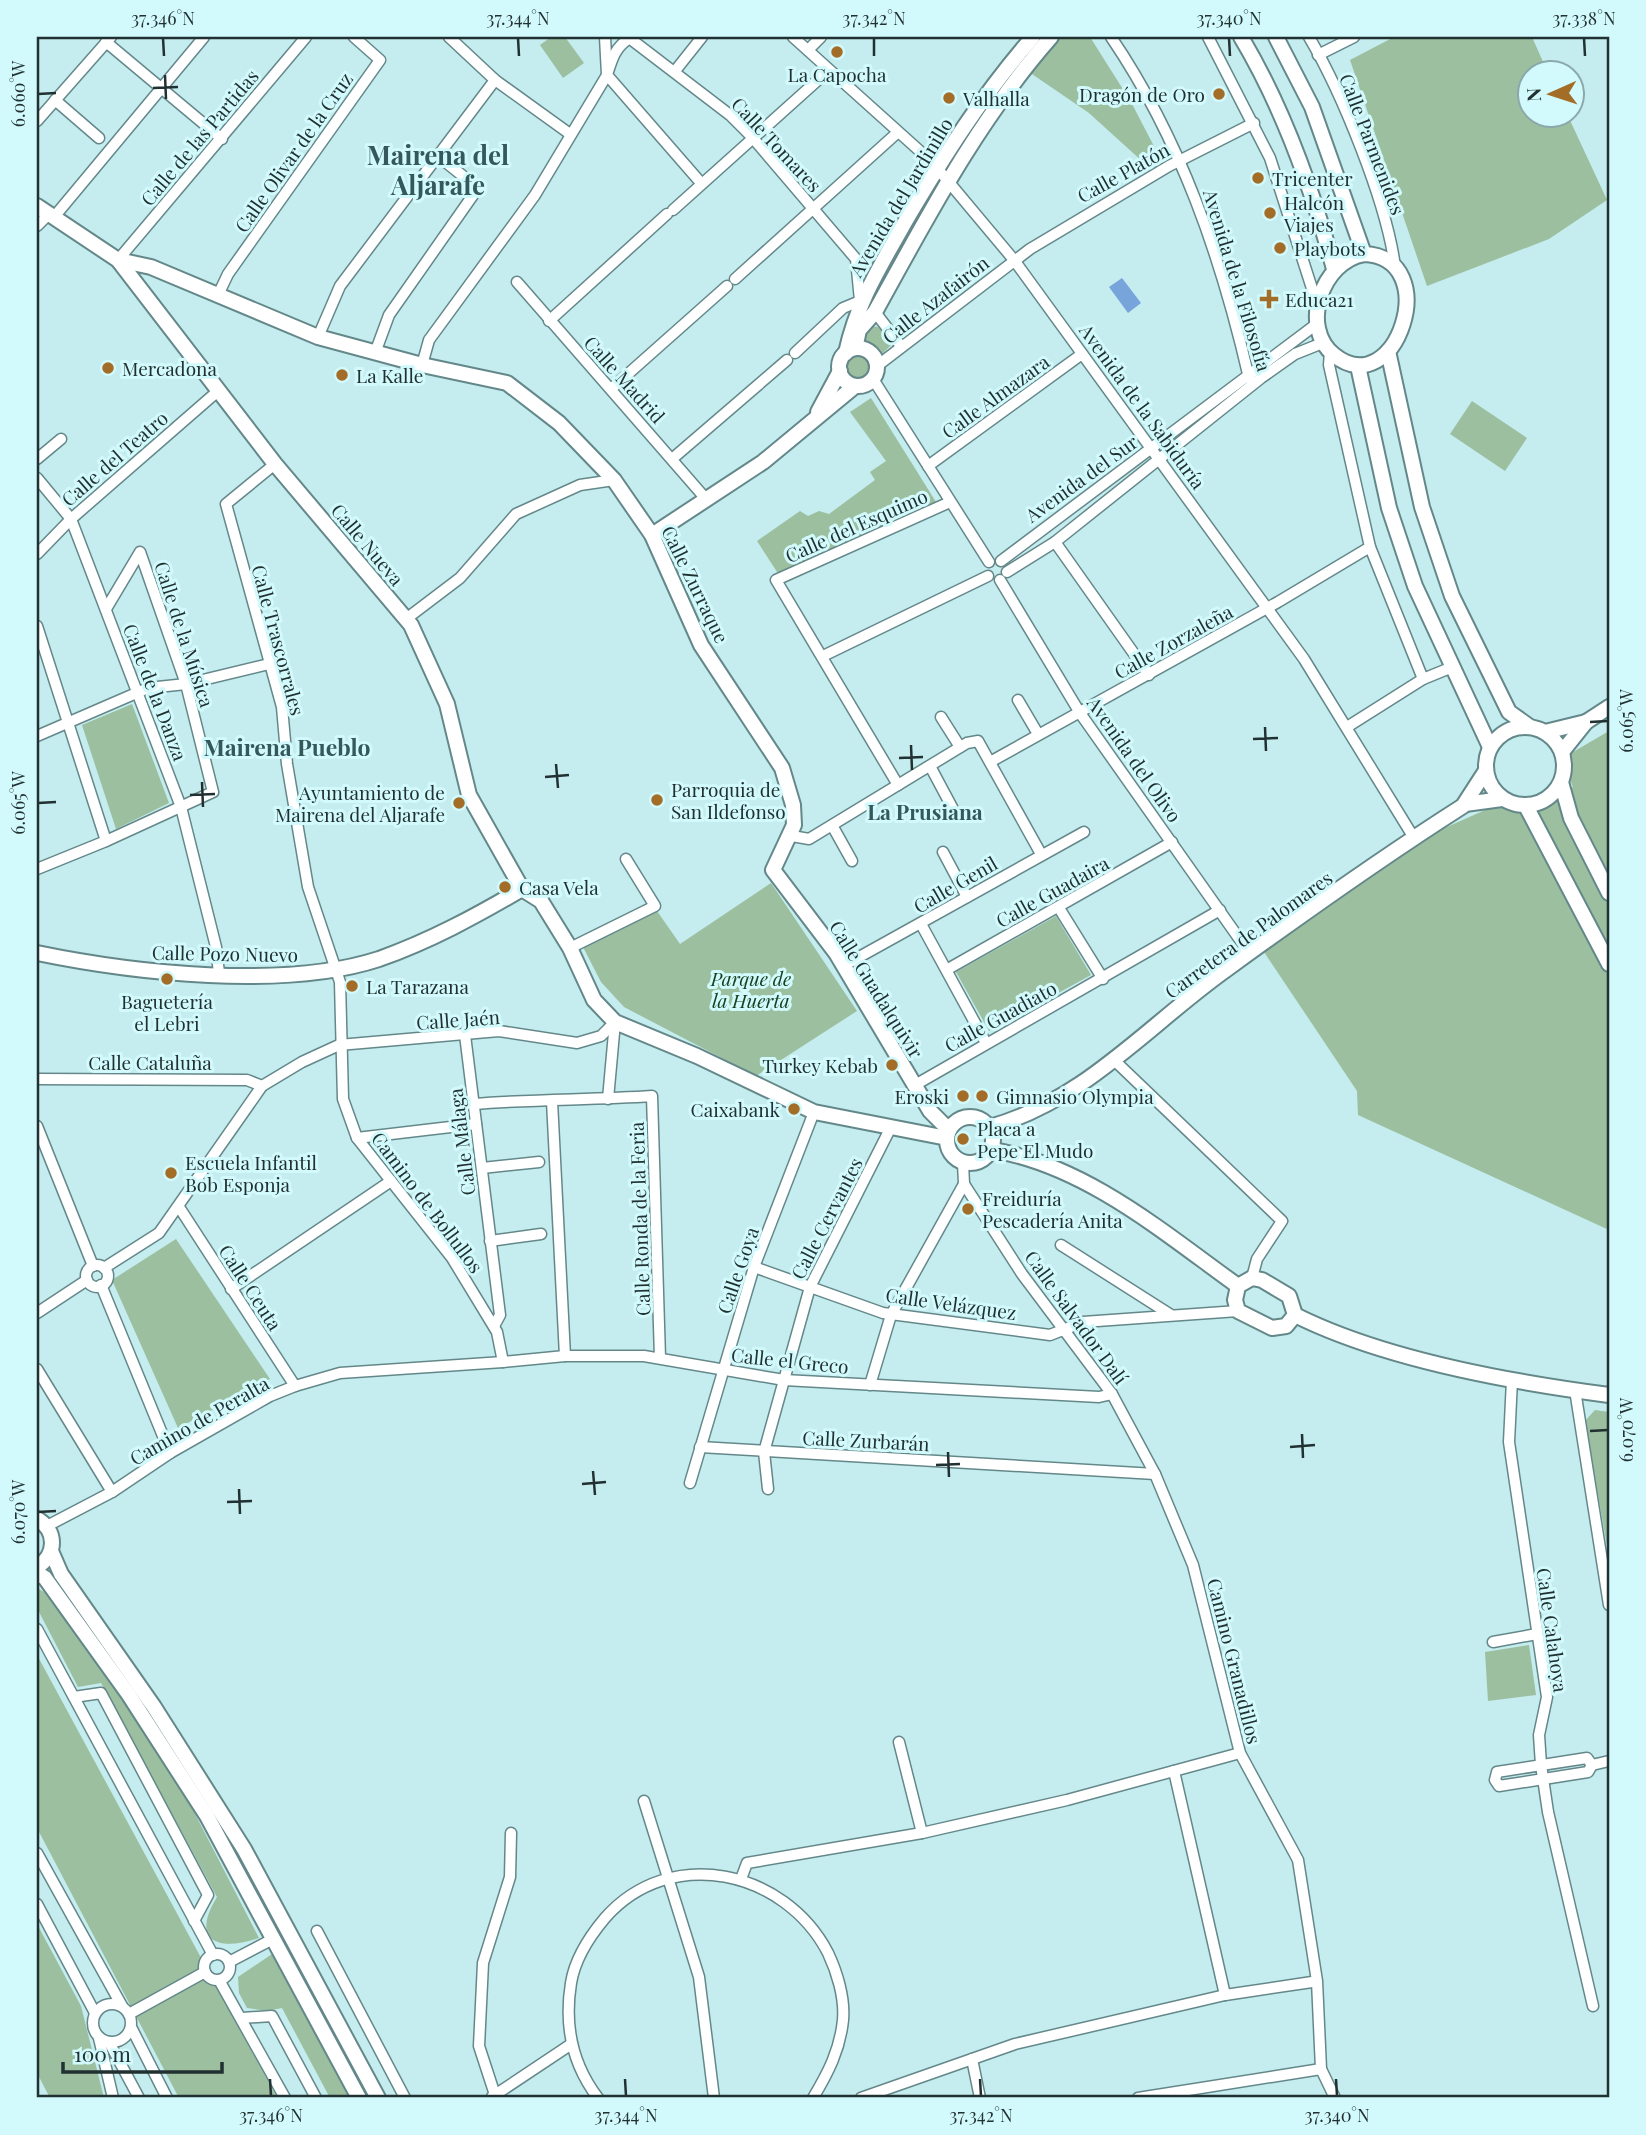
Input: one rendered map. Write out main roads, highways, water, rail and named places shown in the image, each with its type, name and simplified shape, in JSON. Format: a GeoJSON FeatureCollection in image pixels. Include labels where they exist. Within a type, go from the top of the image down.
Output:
{"type":"FeatureCollection","features":[{"type":"Feature","properties":{"kind":"water"},"geometry":{"type":"Polygon","coordinates":[[[1122,278],[1141,303],[1128,313],[1109,287],[1122,278]]]}},
{"type":"Feature","properties":{"kind":"place","name":"La Capocha"},"geometry":{"type":"Point","coordinates":[837,52]}},
{"type":"Feature","properties":{"kind":"place","name":"Dragón de Oro"},"geometry":{"type":"Point","coordinates":[1219,94]}},
{"type":"Feature","properties":{"kind":"place","name":"Valhalla"},"geometry":{"type":"Point","coordinates":[949,98]}},
{"type":"Feature","properties":{"kind":"place","name":"Tricenter"},"geometry":{"type":"Point","coordinates":[1258,178]}},
{"type":"Feature","properties":{"kind":"place","name":"Halcón Viajes"},"geometry":{"type":"Point","coordinates":[1270,213]}},
{"type":"Feature","properties":{"kind":"place","name":"Playbots"},"geometry":{"type":"Point","coordinates":[1280,248]}},
{"type":"Feature","properties":{"kind":"place","name":"Educa21"},"geometry":{"type":"Point","coordinates":[1269,299]}},
{"type":"Feature","properties":{"kind":"place","name":"Mercadona"},"geometry":{"type":"Point","coordinates":[108,368]}},
{"type":"Feature","properties":{"kind":"place","name":"La Kalle"},"geometry":{"type":"Point","coordinates":[342,375]}},
{"type":"Feature","properties":{"kind":"place","name":"Parroquia de San Ildefonso"},"geometry":{"type":"Point","coordinates":[657,800]}},
{"type":"Feature","properties":{"kind":"place","name":"Ayuntamiento de Mairena del Aljarafe"},"geometry":{"type":"Point","coordinates":[459,803]}},
{"type":"Feature","properties":{"kind":"place","name":"Casa Vela"},"geometry":{"type":"Point","coordinates":[505,887]}},
{"type":"Feature","properties":{"kind":"place","name":"Baguetería el Lebri"},"geometry":{"type":"Point","coordinates":[167,979]}},
{"type":"Feature","properties":{"kind":"place","name":"La Tarazana"},"geometry":{"type":"Point","coordinates":[352,986]}},
{"type":"Feature","properties":{"kind":"place","name":"Turkey Kebab"},"geometry":{"type":"Point","coordinates":[892,1065]}},
{"type":"Feature","properties":{"kind":"place","name":"Eroski"},"geometry":{"type":"Point","coordinates":[963,1096]}},
{"type":"Feature","properties":{"kind":"place","name":"Gimnasio Olympia"},"geometry":{"type":"Point","coordinates":[982,1096]}},
{"type":"Feature","properties":{"kind":"place","name":"Caixabank"},"geometry":{"type":"Point","coordinates":[794,1109]}},
{"type":"Feature","properties":{"kind":"place","name":"Placa a Pepe El Mudo"},"geometry":{"type":"Point","coordinates":[963,1139]}},
{"type":"Feature","properties":{"kind":"place","name":"Escuela Infantil Bob Esponja"},"geometry":{"type":"Point","coordinates":[171,1173]}},
{"type":"Feature","properties":{"kind":"place","name":"Freiduría Pescadería Anita"},"geometry":{"type":"Point","coordinates":[968,1209]}},
{"type":"Feature","properties":{"kind":"district","name":"Mairena del Aljarafe"},"geometry":{"type":"Point","coordinates":[438,169]}},
{"type":"Feature","properties":{"kind":"district","name":"Mairena Pueblo"},"geometry":{"type":"Point","coordinates":[287,746]}},
{"type":"Feature","properties":{"kind":"district","name":"La Prusiana"},"geometry":{"type":"Point","coordinates":[925,811]}},
{"type":"Feature","properties":{"kind":"park label","name":"Parque de la Huerta"},"geometry":{"type":"Point","coordinates":[751,989]}}]}
